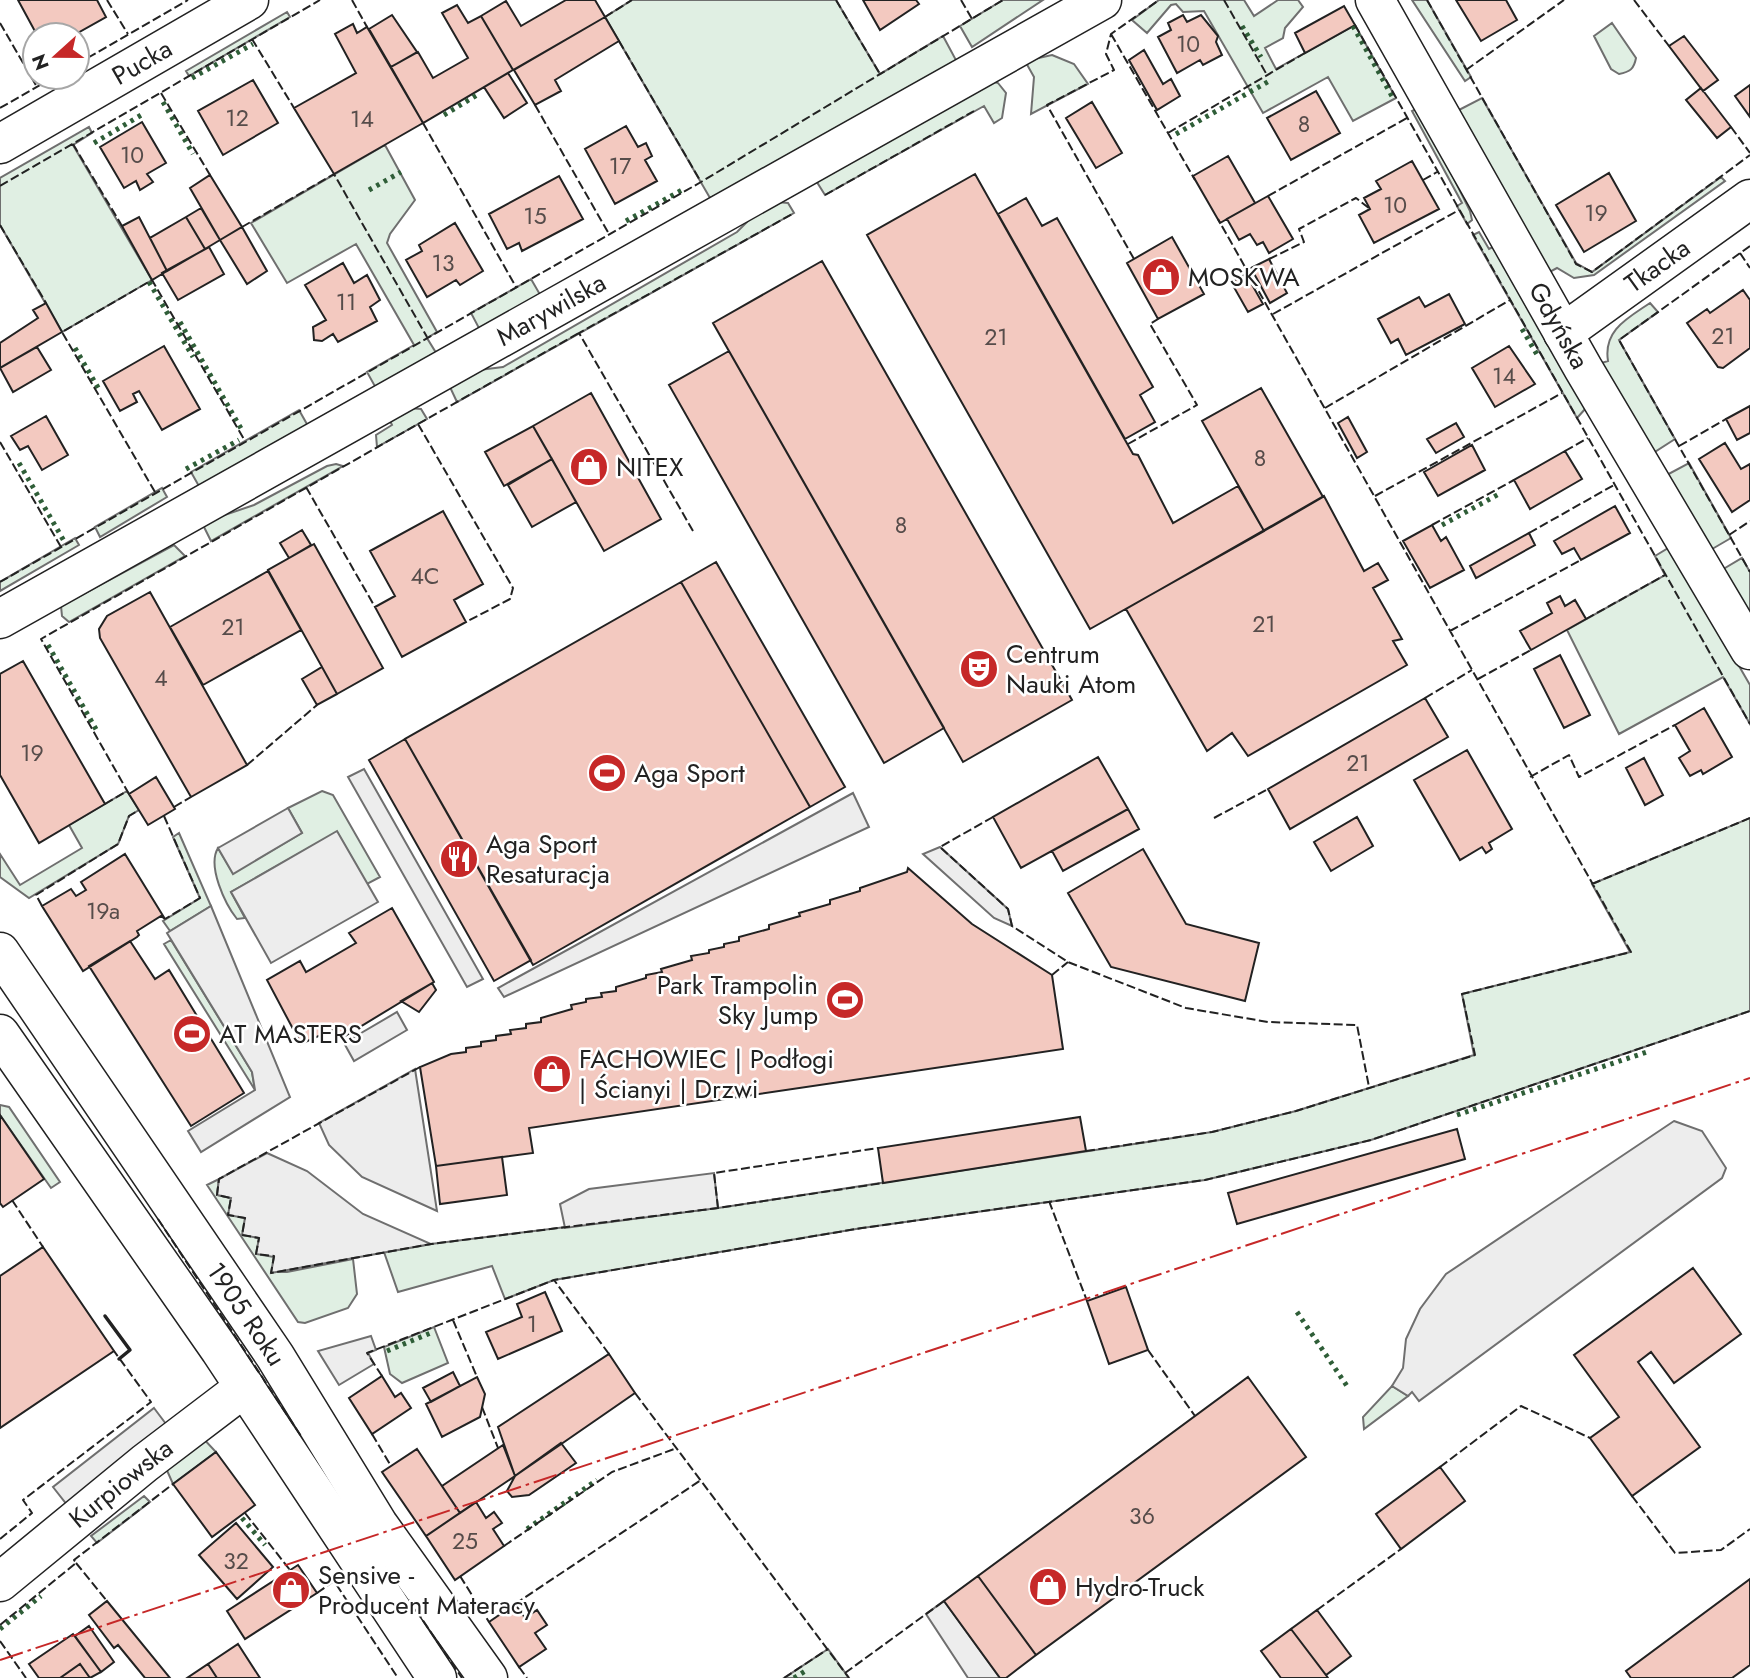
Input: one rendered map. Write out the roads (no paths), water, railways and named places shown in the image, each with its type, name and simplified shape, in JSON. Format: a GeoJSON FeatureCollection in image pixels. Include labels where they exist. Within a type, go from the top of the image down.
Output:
{"type":"FeatureCollection","features":[{"type":"Feature","properties":{"kind":"street","name":"Pucka"},"geometry":{"type":"LineString","coordinates":[[0,144],[249,0]]}},
{"type":"Feature","properties":{"kind":"street","name":"Marywilska"},"geometry":{"type":"LineString","coordinates":[[0,619],[1102,0]]}},
{"type":"Feature","properties":{"kind":"street","name":"Gdyńska"},"geometry":{"type":"LineString","coordinates":[[1375,0],[1563,333],[1750,650]]}},
{"type":"Feature","properties":{"kind":"street","name":"Tkacka"},"geometry":{"type":"LineString","coordinates":[[1563,333],[1750,199]]}},
{"type":"Feature","properties":{"kind":"street","name":"1905 Roku"},"geometry":{"type":"LineString","coordinates":[[0,953],[275,1356],[378,1524],[488,1678]]}},
{"type":"Feature","properties":{"kind":"street"},"geometry":{"type":"LineString","coordinates":[[0,987],[36,1005]]}},
{"type":"Feature","properties":{"kind":"street","name":"1905 Roku"},"geometry":{"type":"LineString","coordinates":[[0,1034],[245,1387],[437,1678]]}},
{"type":"Feature","properties":{"kind":"street","name":"Kurpiowska"},"geometry":{"type":"LineString","coordinates":[[0,1582],[135,1471],[245,1387]]}},
{"type":"Feature","properties":{"kind":"place","name":"MOSKWA"},"geometry":{"type":"Point","coordinates":[1161,277]}},
{"type":"Feature","properties":{"kind":"place","name":"NITEX"},"geometry":{"type":"Point","coordinates":[589,467]}},
{"type":"Feature","properties":{"kind":"place","name":"Centrum Nauki Atom"},"geometry":{"type":"Point","coordinates":[979,669]}},
{"type":"Feature","properties":{"kind":"place","name":"Aga Sport"},"geometry":{"type":"Point","coordinates":[607,773]}},
{"type":"Feature","properties":{"kind":"place","name":"Aga Sport Resaturacja"},"geometry":{"type":"Point","coordinates":[459,859]}},
{"type":"Feature","properties":{"kind":"place","name":"Park Trampolin Sky Jump"},"geometry":{"type":"Point","coordinates":[845,1000]}},
{"type":"Feature","properties":{"kind":"place","name":"AT MASTERS"},"geometry":{"type":"Point","coordinates":[192,1034]}},
{"type":"Feature","properties":{"kind":"place","name":"FACHOWIEC | Podłogi | Ścianyi | Drzwi"},"geometry":{"type":"Point","coordinates":[552,1074]}},
{"type":"Feature","properties":{"kind":"place","name":"Hydro-Truck"},"geometry":{"type":"Point","coordinates":[1048,1587]}},
{"type":"Feature","properties":{"kind":"place","name":"Sensive - Producent Materacy"},"geometry":{"type":"Point","coordinates":[291,1590]}}]}
